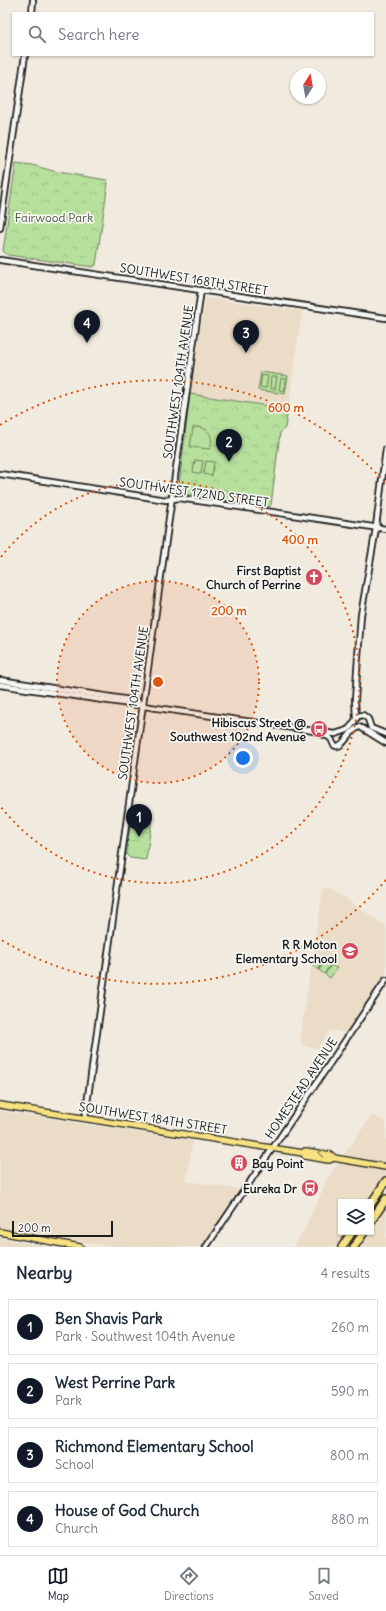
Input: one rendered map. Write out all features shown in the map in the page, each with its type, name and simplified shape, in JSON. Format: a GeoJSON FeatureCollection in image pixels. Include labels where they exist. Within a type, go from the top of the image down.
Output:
{"type":"FeatureCollection","features":[{"type":"Feature","properties":{"kind":"highway"},"geometry":{"type":"LineString","coordinates":[[374,1199],[386,1181]]}},
{"type":"Feature","properties":{"kind":"highway"},"geometry":{"type":"LineString","coordinates":[[374,1217],[386,1199]]}},
{"type":"Feature","properties":{"kind":"highway"},"geometry":{"type":"LineString","coordinates":[[342,1247],[350,1235]]}},
{"type":"Feature","properties":{"kind":"highway"},"geometry":{"type":"LineString","coordinates":[[354,1247],[362,1235]]}},
{"type":"Feature","properties":{"kind":"main road","name":"SOUTHWEST 184TH STREET"},"geometry":{"type":"LineString","coordinates":[[0,1105],[303,1153],[305,1156],[329,1160],[334,1158],[386,1167]]}},
{"type":"Feature","properties":{"kind":"main road"},"geometry":{"type":"LineString","coordinates":[[0,1232],[80,1247]]}},
{"type":"Feature","properties":{"kind":"street"},"geometry":{"type":"LineString","coordinates":[[32,12],[34,0]]}},
{"type":"Feature","properties":{"kind":"street"},"geometry":{"type":"LineString","coordinates":[[0,228],[25,56]]}},
{"type":"Feature","properties":{"kind":"street","name":"SOUTHWEST 168TH STREET"},"geometry":{"type":"LineString","coordinates":[[0,260],[386,318]]}},
{"type":"Feature","properties":{"kind":"street","name":"SOUTHWEST 104TH AVENUE"},"geometry":{"type":"LineString","coordinates":[[85,1118],[201,290]]}},
{"type":"Feature","properties":{"kind":"street"},"geometry":{"type":"LineString","coordinates":[[386,449],[361,615],[356,695],[356,724],[386,743]]}},
{"type":"Feature","properties":{"kind":"street","name":"SOUTHWEST 172ND STREET"},"geometry":{"type":"LineString","coordinates":[[0,474],[166,500],[179,498],[386,529]]}},
{"type":"Feature","properties":{"kind":"street"},"geometry":{"type":"LineString","coordinates":[[0,680],[137,701],[142,705]]}},
{"type":"Feature","properties":{"kind":"street"},"geometry":{"type":"LineString","coordinates":[[0,684],[135,706],[142,705],[335,734],[341,734],[350,728],[356,719],[363,715]]}},
{"type":"Feature","properties":{"kind":"street"},"geometry":{"type":"LineString","coordinates":[[356,695],[360,711],[368,719],[368,723],[376,731],[386,734]]}},
{"type":"Feature","properties":{"kind":"street"},"geometry":{"type":"LineString","coordinates":[[318,732],[332,740],[334,745],[339,746],[345,741],[350,733],[368,723]]}},
{"type":"Feature","properties":{"kind":"street"},"geometry":{"type":"LineString","coordinates":[[332,740],[335,734]]}},
{"type":"Feature","properties":{"kind":"street"},"geometry":{"type":"LineString","coordinates":[[341,734],[345,741]]}},
{"type":"Feature","properties":{"kind":"street","name":"HOMESTEAD AVENUE"},"geometry":{"type":"LineString","coordinates":[[206,1247],[386,980]]}},
{"type":"Feature","properties":{"kind":"shaded area"},"geometry":{"type":"Polygon","coordinates":[[[207,298],[302,311],[288,409],[190,394],[205,302],[207,298]]]}},
{"type":"Feature","properties":{"kind":"shaded area","name":"R R Moton Elementary School"},"geometry":{"type":"Polygon","coordinates":[[[323,889],[331,889],[386,926],[386,976],[345,1033],[330,1030],[318,1048],[303,1046],[300,1040],[323,889]]]}},
{"type":"Feature","properties":{"kind":"shaded area"},"geometry":{"type":"Polygon","coordinates":[[[0,1111],[193,1141],[186,1181],[242,1190],[202,1247],[109,1247],[0,1227],[0,1111]]]}},
{"type":"Feature","properties":{"kind":"shaded area"},"geometry":{"type":"Polygon","coordinates":[[[372,1115],[386,1122],[386,1247],[293,1247],[303,1232],[329,1176],[372,1115]]]}},
{"type":"Feature","properties":{"kind":"shaded area"},"geometry":{"type":"Polygon","coordinates":[[[0,1238],[22,1242],[49,1247],[0,1247],[0,1238]]]}},
{"type":"Feature","properties":{"kind":"green space","name":"Fairwood Park"},"geometry":{"type":"Polygon","coordinates":[[[16,163],[32,165],[57,172],[107,180],[108,183],[96,265],[93,267],[8,255],[3,251],[16,163]]]}},
{"type":"Feature","properties":{"kind":"green space"},"geometry":{"type":"Polygon","coordinates":[[[261,372],[288,376],[285,394],[258,390],[261,372]]]}},
{"type":"Feature","properties":{"kind":"green space"},"geometry":{"type":"Polygon","coordinates":[[[262,375],[268,376],[266,388],[260,387],[262,375]]]}},
{"type":"Feature","properties":{"kind":"green space"},"geometry":{"type":"Polygon","coordinates":[[[271,377],[277,377],[275,389],[270,388],[271,377]]]}},
{"type":"Feature","properties":{"kind":"green space"},"geometry":{"type":"Polygon","coordinates":[[[281,378],[286,379],[284,391],[279,390],[281,378]]]}},
{"type":"Feature","properties":{"kind":"green space"},"geometry":{"type":"Polygon","coordinates":[[[190,394],[288,409],[285,428],[280,433],[271,505],[269,507],[178,493],[190,394]]]}},
{"type":"Feature","properties":{"kind":"green space"},"geometry":{"type":"Polygon","coordinates":[[[197,427],[205,429],[210,434],[210,449],[190,447],[193,428],[197,427]]]}},
{"type":"Feature","properties":{"kind":"green space"},"geometry":{"type":"Polygon","coordinates":[[[195,460],[203,461],[201,474],[193,472],[195,460]]]}},
{"type":"Feature","properties":{"kind":"green space"},"geometry":{"type":"Polygon","coordinates":[[[206,461],[214,462],[212,476],[204,474],[206,461]]]}},
{"type":"Feature","properties":{"kind":"green space"},"geometry":{"type":"Polygon","coordinates":[[[137,816],[152,818],[146,860],[130,858],[126,854],[131,819],[137,816]]]}},
{"type":"Feature","properties":{"kind":"green space"},"geometry":{"type":"Polygon","coordinates":[[[319,957],[324,960],[318,970],[313,966],[319,957]]]}},
{"type":"Feature","properties":{"kind":"green space"},"geometry":{"type":"Polygon","coordinates":[[[325,961],[331,964],[324,974],[319,970],[325,961]]]}},
{"type":"Feature","properties":{"kind":"green space"},"geometry":{"type":"Polygon","coordinates":[[[331,965],[337,968],[330,978],[325,974],[331,965]]]}},
{"type":"Feature","properties":{"kind":"place","name":"House of God Church"},"geometry":{"type":"Point","coordinates":[87,343]}},
{"type":"Feature","properties":{"kind":"place","name":"Richmond Elementary School"},"geometry":{"type":"Point","coordinates":[246,353]}},
{"type":"Feature","properties":{"kind":"place","name":"West Perrine Park"},"geometry":{"type":"Point","coordinates":[229,462]}},
{"type":"Feature","properties":{"kind":"place","name":"First Baptist Church of Perrine"},"geometry":{"type":"Point","coordinates":[314,577]}},
{"type":"Feature","properties":{"kind":"place","name":"Hibiscus Street @ Southwest 102nd Avenue"},"geometry":{"type":"Point","coordinates":[319,729]}},
{"type":"Feature","properties":{"kind":"place","name":"Ben Shavis Park"},"geometry":{"type":"Point","coordinates":[139,837]}},
{"type":"Feature","properties":{"kind":"place","name":"R R Moton Elementary School"},"geometry":{"type":"Point","coordinates":[350,951]}},
{"type":"Feature","properties":{"kind":"place","name":"Bay Point"},"geometry":{"type":"Point","coordinates":[239,1163]}},
{"type":"Feature","properties":{"kind":"place","name":"Eureka Dr"},"geometry":{"type":"Point","coordinates":[310,1188]}}]}
